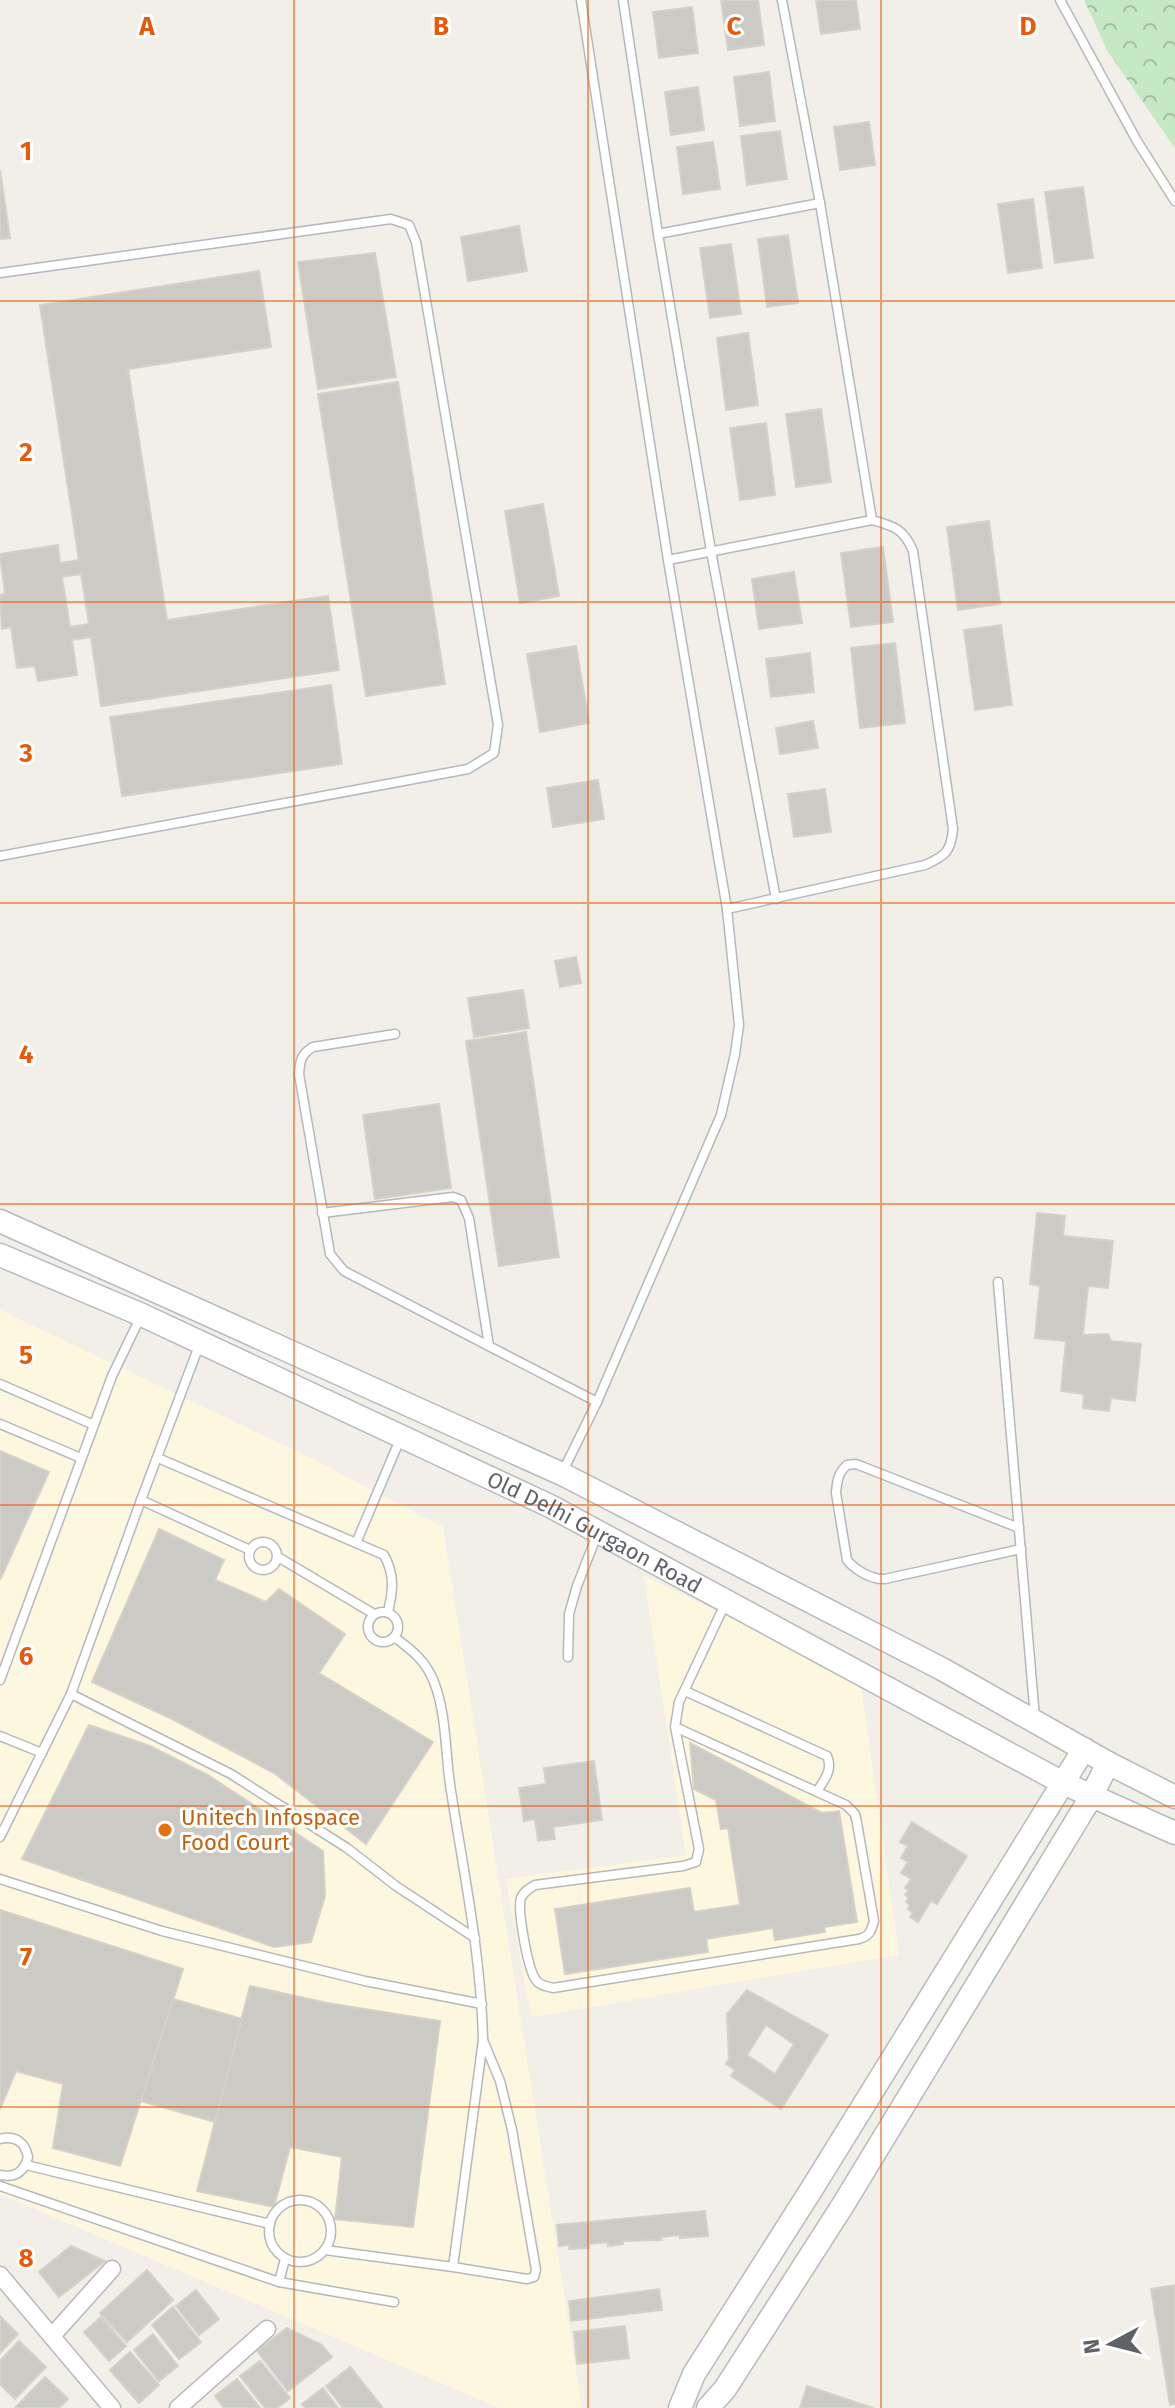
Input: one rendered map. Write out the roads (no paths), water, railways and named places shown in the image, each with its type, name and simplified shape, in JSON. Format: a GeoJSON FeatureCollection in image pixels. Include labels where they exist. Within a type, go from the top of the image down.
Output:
{"type":"FeatureCollection","features":[{"type":"Feature","properties":{"kind":"main road","name":"Old Delhi Gurgaon Road"},"geometry":{"type":"LineString","coordinates":[[0,1221],[562,1474],[942,1669],[1108,1763],[1175,1797]]}},
{"type":"Feature","properties":{"kind":"main road","name":"Old Delhi Gurgaon Road"},"geometry":{"type":"LineString","coordinates":[[0,1255],[142,1315],[550,1506],[1063,1783],[1175,1833]]}},
{"type":"Feature","properties":{"kind":"main road"},"geometry":{"type":"LineString","coordinates":[[680,2408],[694,2374],[1084,1749]]}},
{"type":"Feature","properties":{"kind":"main road"},"geometry":{"type":"LineString","coordinates":[[708,2408],[725,2389],[843,2205],[1091,1797],[1108,1763]]}},
{"type":"Feature","properties":{"kind":"street"},"geometry":{"type":"LineString","coordinates":[[52,2336],[112,2269]]}},
{"type":"Feature","properties":{"kind":"street"},"geometry":{"type":"LineString","coordinates":[[0,2275],[112,2408]]}},
{"type":"Feature","properties":{"kind":"street"},"geometry":{"type":"LineString","coordinates":[[178,2408],[267,2329]]}},
{"type":"Feature","properties":{"kind":"lane"},"geometry":{"type":"LineString","coordinates":[[562,1474],[597,1402],[721,1115],[739,1025],[727,909],[668,560],[581,0]]}},
{"type":"Feature","properties":{"kind":"lane"},"geometry":{"type":"LineString","coordinates":[[623,0],[711,551],[776,899]]}},
{"type":"Feature","properties":{"kind":"lane"},"geometry":{"type":"LineString","coordinates":[[782,0],[820,203],[872,520]]}},
{"type":"Feature","properties":{"kind":"lane"},"geometry":{"type":"LineString","coordinates":[[1060,0],[1137,141],[1175,201]]}},
{"type":"Feature","properties":{"kind":"lane"},"geometry":{"type":"LineString","coordinates":[[658,234],[820,203]]}},
{"type":"Feature","properties":{"kind":"lane"},"geometry":{"type":"LineString","coordinates":[[0,273],[391,219],[409,225],[419,257],[498,725],[494,753],[468,769],[0,856]]}},
{"type":"Feature","properties":{"kind":"lane"},"geometry":{"type":"LineString","coordinates":[[668,560],[872,520],[893,526],[907,537],[913,551],[953,829],[951,846],[941,858],[925,865],[727,909]]}},
{"type":"Feature","properties":{"kind":"lane"},"geometry":{"type":"LineString","coordinates":[[395,1034],[313,1047],[304,1053],[300,1062],[299,1074],[330,1254],[344,1271],[597,1402]]}},
{"type":"Feature","properties":{"kind":"lane"},"geometry":{"type":"LineString","coordinates":[[322,1213],[453,1197],[461,1200],[469,1218],[489,1346]]}},
{"type":"Feature","properties":{"kind":"lane"},"geometry":{"type":"LineString","coordinates":[[998,1282],[1036,1723]]}},
{"type":"Feature","properties":{"kind":"lane"},"geometry":{"type":"LineString","coordinates":[[0,1680],[112,1376],[142,1315]]}},
{"type":"Feature","properties":{"kind":"lane"},"geometry":{"type":"LineString","coordinates":[[0,1837],[3,1822],[71,1694],[200,1343]]}},
{"type":"Feature","properties":{"kind":"lane"},"geometry":{"type":"LineString","coordinates":[[0,1384],[94,1425]]}},
{"type":"Feature","properties":{"kind":"lane"},"geometry":{"type":"LineString","coordinates":[[0,1424],[81,1458]]}},
{"type":"Feature","properties":{"kind":"lane"},"geometry":{"type":"LineString","coordinates":[[356,1543],[402,1436]]}},
{"type":"Feature","properties":{"kind":"lane"},"geometry":{"type":"LineString","coordinates":[[158,1458],[384,1555],[393,1582],[388,1612]]}},
{"type":"Feature","properties":{"kind":"lane"},"geometry":{"type":"LineString","coordinates":[[1019,1528],[856,1464],[847,1465],[837,1482],[847,1560],[873,1578],[885,1579],[1021,1549]]}},
{"type":"Feature","properties":{"kind":"lane"},"geometry":{"type":"LineString","coordinates":[[141,1500],[250,1550]]}},
{"type":"Feature","properties":{"kind":"lane"},"geometry":{"type":"LineString","coordinates":[[568,1657],[569,1614],[598,1532]]}},
{"type":"Feature","properties":{"kind":"lane"},"geometry":{"type":"LineString","coordinates":[[278,1557],[273,1567],[262,1570],[249,1560],[254,1545],[265,1541],[274,1547],[278,1557],[374,1614],[388,1612],[398,1623],[394,1637],[385,1642],[371,1637],[368,1627],[374,1614]]}},
{"type":"Feature","properties":{"kind":"lane"},"geometry":{"type":"LineString","coordinates":[[675,1727],[818,1790],[846,1805],[855,1814],[874,1921],[871,1932],[867,1937],[553,1988],[541,1985],[535,1980],[531,1967],[520,1912],[520,1901],[525,1891],[535,1885],[696,1862],[699,1849],[675,1727],[679,1702],[727,1601]]}},
{"type":"Feature","properties":{"kind":"lane"},"geometry":{"type":"LineString","coordinates":[[394,1637],[418,1654],[434,1682],[439,1702],[482,2004],[483,2040],[453,2267]]}},
{"type":"Feature","properties":{"kind":"lane"},"geometry":{"type":"LineString","coordinates":[[685,1691],[827,1756],[829,1770],[818,1790]]}},
{"type":"Feature","properties":{"kind":"lane"},"geometry":{"type":"LineString","coordinates":[[71,1694],[231,1774],[347,1848],[396,1886],[475,1938]]}},
{"type":"Feature","properties":{"kind":"lane"},"geometry":{"type":"LineString","coordinates":[[0,1736],[42,1753]]}},
{"type":"Feature","properties":{"kind":"lane"},"geometry":{"type":"LineString","coordinates":[[0,1879],[162,1931],[365,1981],[482,2004]]}},
{"type":"Feature","properties":{"kind":"lane"},"geometry":{"type":"LineString","coordinates":[[325,2250],[527,2279],[534,2277],[536,2270],[512,2130],[500,2081],[483,2040]]}},
{"type":"Feature","properties":{"kind":"lane"},"geometry":{"type":"LineString","coordinates":[[0,2139],[9,2137],[23,2143],[27,2150],[26,2165],[15,2175],[0,2175]]}},
{"type":"Feature","properties":{"kind":"lane"},"geometry":{"type":"LineString","coordinates":[[26,2165],[270,2224]]}},
{"type":"Feature","properties":{"kind":"lane"},"geometry":{"type":"LineString","coordinates":[[0,2186],[279,2282],[394,2302]]}},
{"type":"Feature","properties":{"kind":"lane"},"geometry":{"type":"LineString","coordinates":[[289,2201],[310,2201],[327,2214],[331,2235],[325,2250],[314,2260],[304,2263],[285,2259],[271,2244],[270,2224],[273,2215],[289,2201]]}},
{"type":"Feature","properties":{"kind":"lane"},"geometry":{"type":"LineString","coordinates":[[279,2282],[285,2259]]}},
{"type":"Feature","properties":{"kind":"place","name":"Unitech Infospace Food Court"},"geometry":{"type":"Point","coordinates":[165,1830]}}]}
